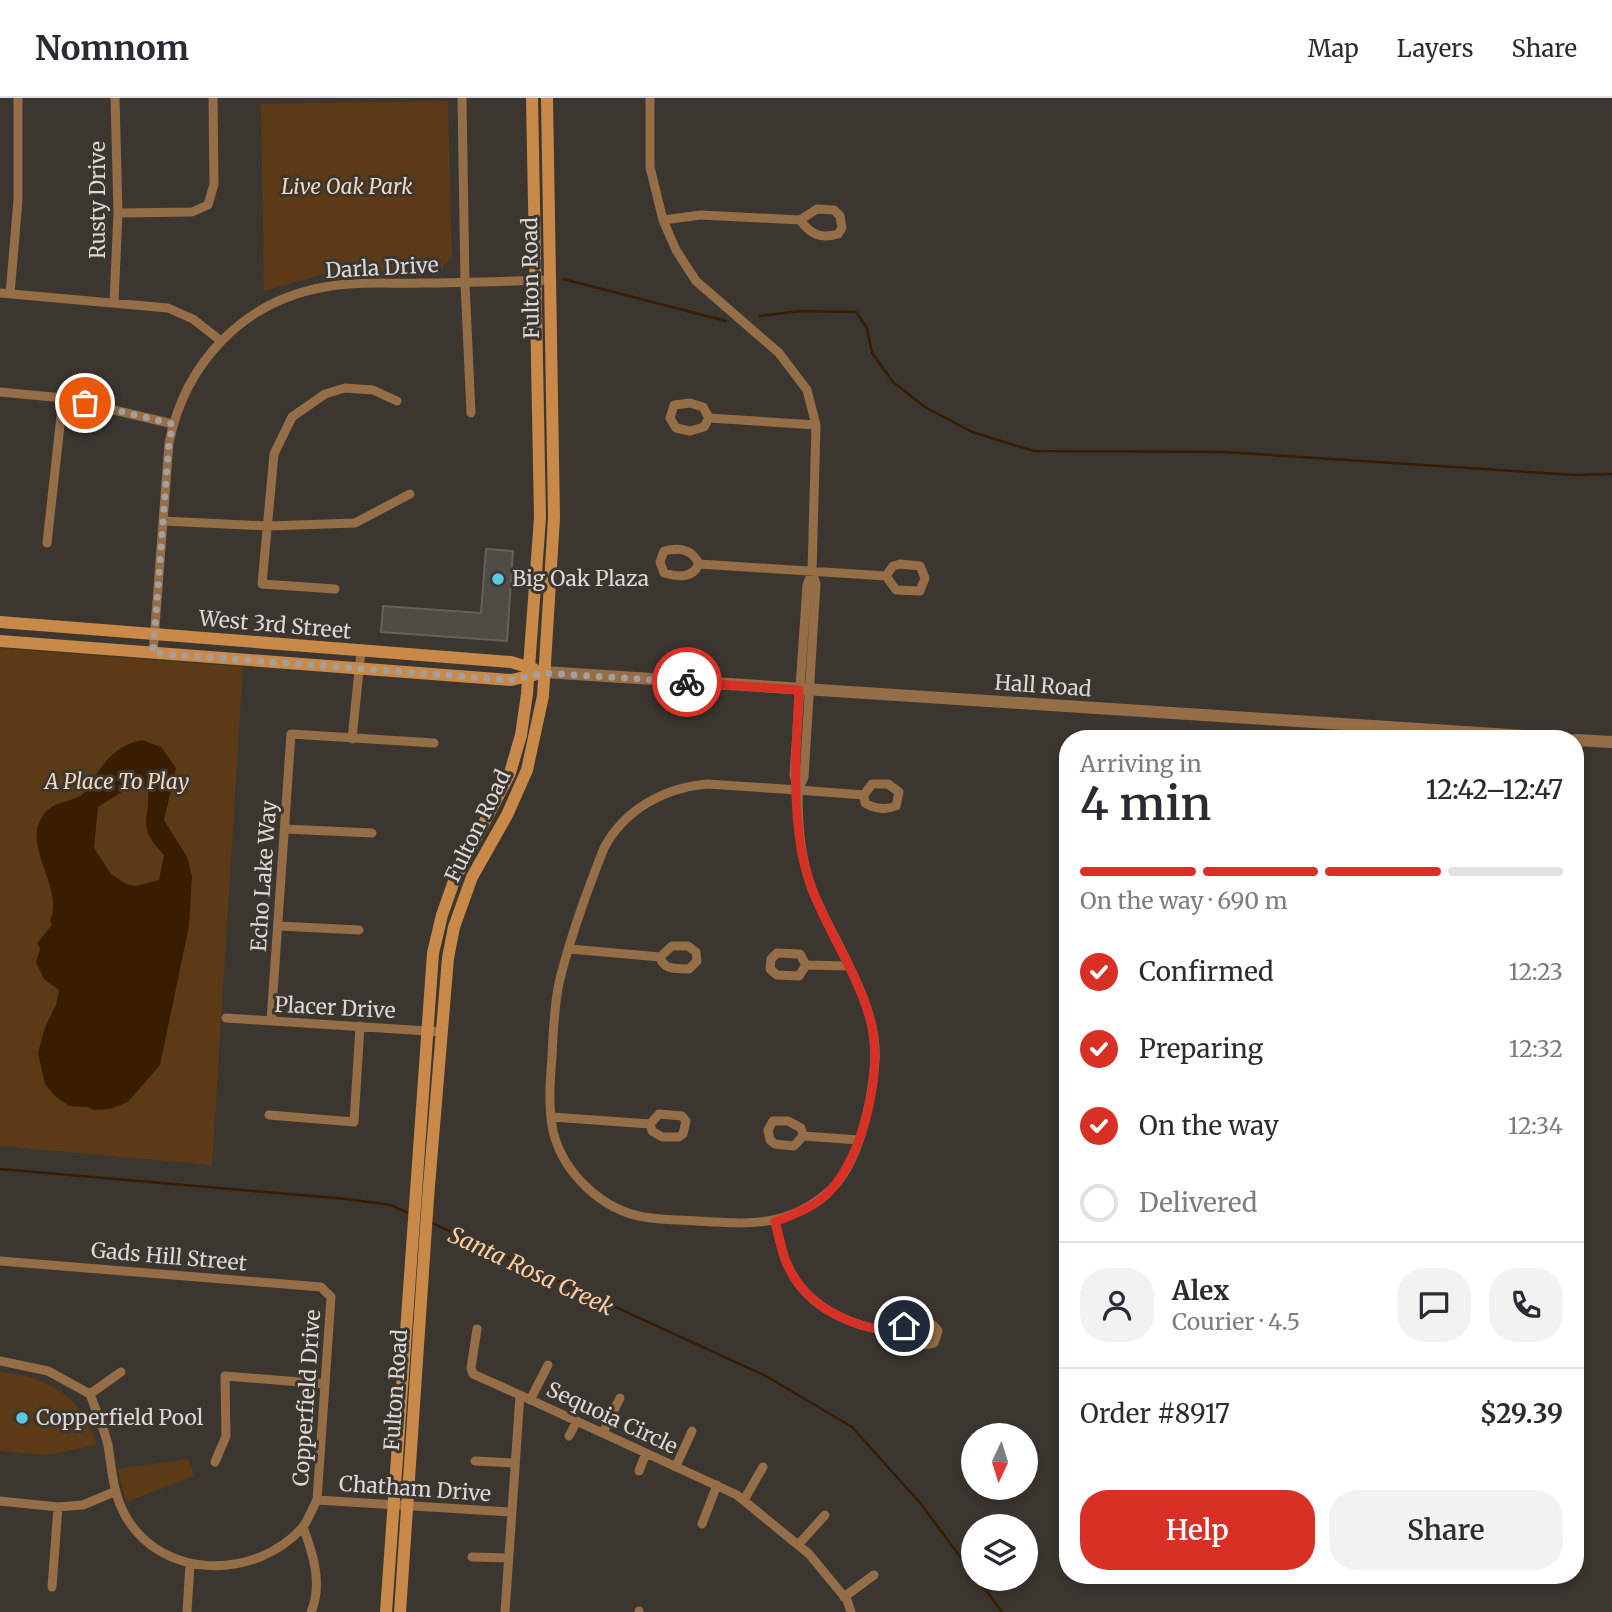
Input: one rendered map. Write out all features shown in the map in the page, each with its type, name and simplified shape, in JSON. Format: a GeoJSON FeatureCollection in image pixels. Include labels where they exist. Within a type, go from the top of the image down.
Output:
{"type":"FeatureCollection","features":[{"type":"Feature","properties":{"kind":"main road","name":"Fulton Road"},"geometry":{"type":"LineString","coordinates":[[400,1612],[424,1252],[422,1195],[431,971],[442,915],[458,873],[510,772],[523,723],[529,672],[540,518],[532,98]]}},
{"type":"Feature","properties":{"kind":"main road","name":"Fulton Road"},"geometry":{"type":"LineString","coordinates":[[386,1612],[411,1244],[422,1195],[442,1032],[446,972],[454,927],[472,877],[507,815],[527,770],[541,710],[554,518],[547,98]]}},
{"type":"Feature","properties":{"kind":"main road","name":"West 3rd Street"},"geometry":{"type":"LineString","coordinates":[[0,622],[511,662],[529,672],[544,673]]}},
{"type":"Feature","properties":{"kind":"main road","name":"West 3rd Street"},"geometry":{"type":"LineString","coordinates":[[0,641],[511,680],[529,672]]}},
{"type":"Feature","properties":{"kind":"street"},"geometry":{"type":"LineString","coordinates":[[18,98],[18,200],[5,293],[158,306],[201,324],[221,341]]}},
{"type":"Feature","properties":{"kind":"street","name":"Rusty Drive"},"geometry":{"type":"LineString","coordinates":[[114,302],[118,213],[115,98]]}},
{"type":"Feature","properties":{"kind":"street"},"geometry":{"type":"LineString","coordinates":[[118,213],[192,212],[208,205],[214,184],[213,98]]}},
{"type":"Feature","properties":{"kind":"street"},"geometry":{"type":"LineString","coordinates":[[462,98],[465,283],[471,414]]}},
{"type":"Feature","properties":{"kind":"street"},"geometry":{"type":"LineString","coordinates":[[650,98],[650,167],[663,220],[676,250],[696,281],[779,353],[807,390],[816,425],[812,572],[807,585],[805,690],[794,775],[798,790],[802,854],[811,886],[870,1017],[875,1060],[871,1092],[859,1140],[844,1173],[829,1193],[794,1214],[775,1222],[742,1223],[655,1218],[623,1210],[606,1202],[575,1176],[559,1147],[549,1090],[558,986],[604,848],[618,827],[641,807],[685,786],[707,784],[798,790],[863,795]]}},
{"type":"Feature","properties":{"kind":"street"},"geometry":{"type":"LineString","coordinates":[[663,220],[701,215],[800,220],[817,209],[834,210],[840,216],[842,228],[834,236],[813,235],[800,220]]}},
{"type":"Feature","properties":{"kind":"street","name":"Darla Drive"},"geometry":{"type":"LineString","coordinates":[[153,653],[173,424],[192,376],[221,341],[274,302],[309,290],[342,285],[551,280]]}},
{"type":"Feature","properties":{"kind":"street"},"geometry":{"type":"LineString","coordinates":[[335,589],[262,584],[274,454],[292,417],[325,394],[345,388],[373,390],[397,401]]}},
{"type":"Feature","properties":{"kind":"street"},"geometry":{"type":"LineString","coordinates":[[0,392],[63,398],[173,424]]}},
{"type":"Feature","properties":{"kind":"street"},"geometry":{"type":"LineString","coordinates":[[47,543],[63,398]]}},
{"type":"Feature","properties":{"kind":"street"},"geometry":{"type":"LineString","coordinates":[[709,418],[816,425]]}},
{"type":"Feature","properties":{"kind":"street"},"geometry":{"type":"LineString","coordinates":[[163,520],[268,526],[355,523],[410,494]]}},
{"type":"Feature","properties":{"kind":"street"},"geometry":{"type":"LineString","coordinates":[[699,564],[886,576]]}},
{"type":"Feature","properties":{"kind":"street"},"geometry":{"type":"LineString","coordinates":[[361,651],[352,739],[433,743]]}},
{"type":"Feature","properties":{"kind":"street","name":"Hall Road"},"geometry":{"type":"LineString","coordinates":[[544,673],[1403,730]]}},
{"type":"Feature","properties":{"kind":"street","name":"Echo Lake Way"},"geometry":{"type":"LineString","coordinates":[[271,1021],[291,734],[352,739]]}},
{"type":"Feature","properties":{"kind":"street"},"geometry":{"type":"LineString","coordinates":[[1584,740],[1612,742]]}},
{"type":"Feature","properties":{"kind":"street"},"geometry":{"type":"LineString","coordinates":[[285,829],[372,833]]}},
{"type":"Feature","properties":{"kind":"street"},"geometry":{"type":"LineString","coordinates":[[279,926],[359,930]]}},
{"type":"Feature","properties":{"kind":"street"},"geometry":{"type":"LineString","coordinates":[[570,949],[660,957]]}},
{"type":"Feature","properties":{"kind":"street"},"geometry":{"type":"LineString","coordinates":[[806,965],[847,966]]}},
{"type":"Feature","properties":{"kind":"street","name":"Placer Drive"},"geometry":{"type":"LineString","coordinates":[[226,1018],[442,1032]]}},
{"type":"Feature","properties":{"kind":"street"},"geometry":{"type":"LineString","coordinates":[[269,1115],[354,1122],[360,1026]]}},
{"type":"Feature","properties":{"kind":"street"},"geometry":{"type":"LineString","coordinates":[[552,1116],[650,1124]]}},
{"type":"Feature","properties":{"kind":"street"},"geometry":{"type":"LineString","coordinates":[[803,1136],[859,1140]]}},
{"type":"Feature","properties":{"kind":"street"},"geometry":{"type":"LineString","coordinates":[[775,1222],[787,1264],[809,1295],[839,1318],[856,1325],[901,1333]]}},
{"type":"Feature","properties":{"kind":"street","name":"Gads Hill Street"},"geometry":{"type":"LineString","coordinates":[[0,1261],[321,1287],[331,1297]]}},
{"type":"Feature","properties":{"kind":"street","name":"Copperfield Drive"},"geometry":{"type":"LineString","coordinates":[[90,1394],[107,1442],[114,1492],[141,1539],[167,1557],[190,1564],[223,1567],[253,1561],[281,1546],[303,1527],[317,1500],[331,1297]]}},
{"type":"Feature","properties":{"kind":"street"},"geometry":{"type":"LineString","coordinates":[[477,1329],[471,1368],[473,1374],[520,1395]]}},
{"type":"Feature","properties":{"kind":"street"},"geometry":{"type":"LineString","coordinates":[[0,1360],[48,1371],[90,1394],[121,1372]]}},
{"type":"Feature","properties":{"kind":"street"},"geometry":{"type":"LineString","coordinates":[[530,1399],[548,1365]]}},
{"type":"Feature","properties":{"kind":"street"},"geometry":{"type":"LineString","coordinates":[[215,1462],[226,1436],[225,1376],[325,1384]]}},
{"type":"Feature","properties":{"kind":"street","name":"Sequoia Circle"},"geometry":{"type":"LineString","coordinates":[[505,1612],[520,1395],[744,1500],[809,1554],[844,1597],[851,1612]]}},
{"type":"Feature","properties":{"kind":"street"},"geometry":{"type":"LineString","coordinates":[[603,1433],[620,1398]]}},
{"type":"Feature","properties":{"kind":"street"},"geometry":{"type":"LineString","coordinates":[[569,1436],[577,1421]]}},
{"type":"Feature","properties":{"kind":"street"},"geometry":{"type":"LineString","coordinates":[[676,1466],[692,1431]]}},
{"type":"Feature","properties":{"kind":"street"},"geometry":{"type":"LineString","coordinates":[[639,1471],[646,1452]]}},
{"type":"Feature","properties":{"kind":"street"},"geometry":{"type":"LineString","coordinates":[[475,1461],[515,1463]]}},
{"type":"Feature","properties":{"kind":"street"},"geometry":{"type":"LineString","coordinates":[[744,1500],[763,1467]]}},
{"type":"Feature","properties":{"kind":"street"},"geometry":{"type":"LineString","coordinates":[[702,1524],[717,1486]]}},
{"type":"Feature","properties":{"kind":"street"},"geometry":{"type":"LineString","coordinates":[[0,1501],[58,1507],[83,1505],[114,1492]]}},
{"type":"Feature","properties":{"kind":"street","name":"Chatham Drive"},"geometry":{"type":"LineString","coordinates":[[317,1500],[511,1512]]}},
{"type":"Feature","properties":{"kind":"street"},"geometry":{"type":"LineString","coordinates":[[52,1587],[58,1507]]}},
{"type":"Feature","properties":{"kind":"street"},"geometry":{"type":"LineString","coordinates":[[798,1545],[825,1515]]}},
{"type":"Feature","properties":{"kind":"street"},"geometry":{"type":"LineString","coordinates":[[303,1527],[315,1559],[315,1604],[311,1612]]}},
{"type":"Feature","properties":{"kind":"street"},"geometry":{"type":"LineString","coordinates":[[472,1557],[508,1558]]}},
{"type":"Feature","properties":{"kind":"street"},"geometry":{"type":"LineString","coordinates":[[187,1612],[190,1564]]}},
{"type":"Feature","properties":{"kind":"street"},"geometry":{"type":"LineString","coordinates":[[844,1597],[874,1575]]}},
{"type":"Feature","properties":{"kind":"green space","name":"Live Oak Park"},"geometry":{"type":"Polygon","coordinates":[[[448,101],[452,257],[442,268],[327,273],[264,291],[261,104],[448,101]]]}},
{"type":"Feature","properties":{"kind":"green space","name":"A Place To Play"},"geometry":{"type":"Polygon","coordinates":[[[0,648],[243,667],[212,1165],[0,1146],[0,648]]]}},
{"type":"Feature","properties":{"kind":"green space"},"geometry":{"type":"Polygon","coordinates":[[[0,1372],[33,1378],[62,1392],[83,1414],[96,1445],[47,1455],[0,1451],[0,1372]]]}},
{"type":"Feature","properties":{"kind":"green space"},"geometry":{"type":"Polygon","coordinates":[[[188,1459],[194,1476],[126,1502],[118,1469],[188,1459]]]}},
{"type":"Feature","properties":{"kind":"shaded area"},"geometry":{"type":"Polygon","coordinates":[[[142,740],[161,747],[176,768],[164,820],[187,857],[192,876],[189,926],[160,1065],[128,1102],[110,1109],[94,1110],[69,1106],[55,1096],[45,1084],[38,1053],[59,990],[44,979],[36,962],[40,949],[37,943],[52,925],[50,921],[53,907],[37,835],[40,821],[49,809],[84,793],[110,757],[142,740]],[[133,785],[98,807],[94,848],[111,874],[126,884],[135,886],[159,880],[164,855],[147,831],[148,790],[143,786],[133,785]]]}},
{"type":"Feature","properties":{"kind":"building","name":"Big Oak Plaza"},"geometry":{"type":"Polygon","coordinates":[[[486,549],[513,551],[507,641],[381,632],[383,606],[481,613],[486,549]]]}},
{"type":"Feature","properties":{"kind":"waterway"},"geometry":{"type":"LineString","coordinates":[[563,279],[726,321]]}},
{"type":"Feature","properties":{"kind":"waterway"},"geometry":{"type":"LineString","coordinates":[[760,316],[800,311],[856,312],[867,328],[872,353],[893,382],[925,407],[972,432],[1034,451],[1225,452],[1575,475],[1612,474]]}},
{"type":"Feature","properties":{"kind":"waterway","name":"Santa Rosa Creek"},"geometry":{"type":"LineString","coordinates":[[0,1169],[347,1199],[391,1205],[410,1214]]}},
{"type":"Feature","properties":{"kind":"waterway","name":"Santa Rosa Creek"},"geometry":{"type":"LineString","coordinates":[[432,1223],[766,1376],[852,1427],[921,1504],[961,1558]]}},
{"type":"Feature","properties":{"kind":"waterway","name":"Santa Rosa Creek"},"geometry":{"type":"LineString","coordinates":[[987,1591],[1002,1612]]}},
{"type":"Feature","properties":{"kind":"way so far"},"geometry":{"type":"LineString","coordinates":[[85,403],[173,424],[169,443],[153,653],[511,680],[544,673],[687,682]]}},
{"type":"Feature","properties":{"kind":"place","name":"Big Oak Plaza"},"geometry":{"type":"Point","coordinates":[498,579]}},
{"type":"Feature","properties":{"kind":"place","name":"Copperfield Pool"},"geometry":{"type":"Point","coordinates":[22,1418]}},
{"type":"Feature","properties":{"kind":"route"},"geometry":{"type":"LineString","coordinates":[[687,682],[799,690],[794,775],[798,790],[802,854],[811,886],[870,1017],[875,1060],[871,1092],[859,1140],[844,1173],[829,1193],[775,1222],[787,1264],[798,1282],[823,1307],[839,1318],[871,1329],[901,1333],[904,1326]]}}]}
